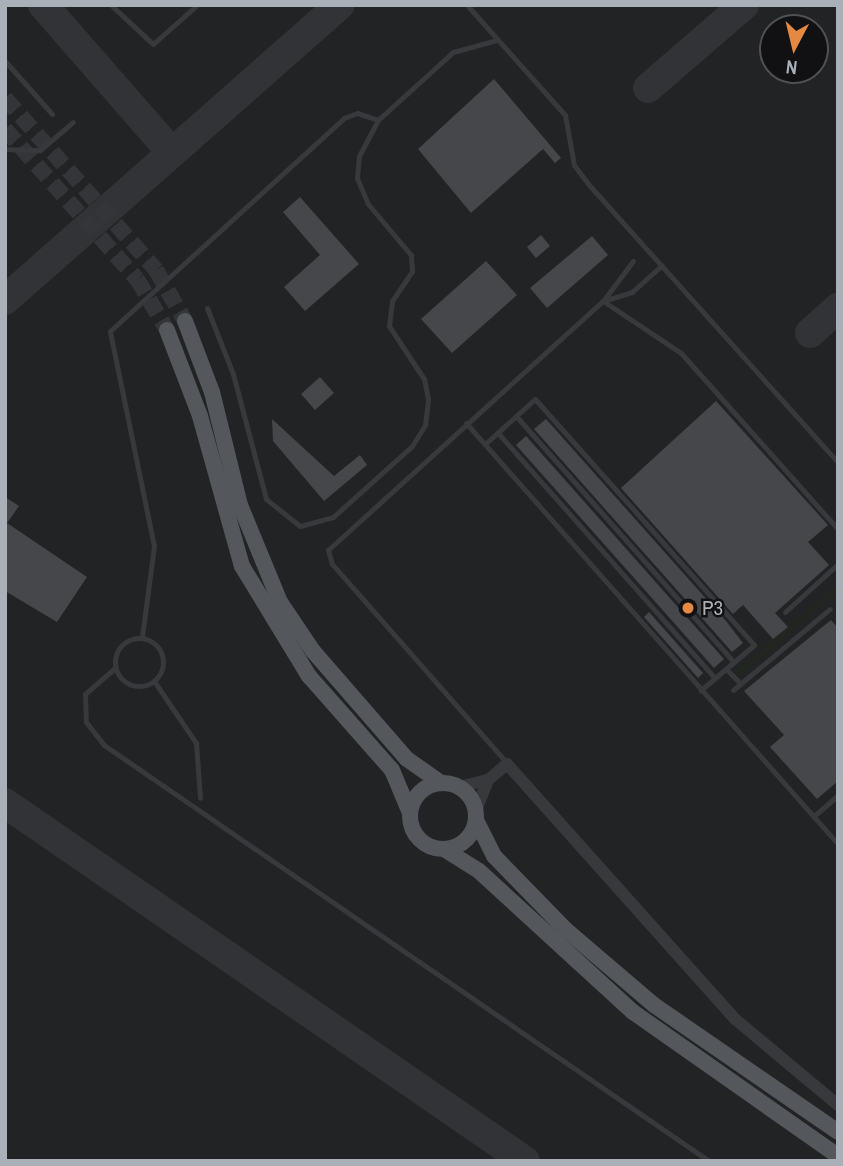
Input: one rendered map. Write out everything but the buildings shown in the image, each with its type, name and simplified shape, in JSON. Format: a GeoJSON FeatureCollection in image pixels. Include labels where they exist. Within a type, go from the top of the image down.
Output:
{"type":"FeatureCollection","features":[{"type":"Feature","properties":{"kind":"main road"},"geometry":{"type":"LineString","coordinates":[[185,321],[212,392],[240,505],[280,602],[313,651],[407,759],[441,783],[459,787],[476,815],[494,856],[575,937],[654,1005],[838,1132]]}},
{"type":"Feature","properties":{"kind":"main road"},"geometry":{"type":"LineString","coordinates":[[166,330],[200,416],[242,566],[309,676],[392,770],[416,835],[479,871],[634,1012],[838,1156]]}},
{"type":"Feature","properties":{"kind":"main road"},"geometry":{"type":"LineString","coordinates":[[410,813],[417,796],[441,783]]}},
{"type":"Feature","properties":{"kind":"main road"},"geometry":{"type":"LineString","coordinates":[[444,849],[469,837],[476,815]]}},
{"type":"Feature","properties":{"kind":"street"},"geometry":{"type":"LineString","coordinates":[[459,787],[488,780],[507,764],[735,1019],[838,1105]]}},
{"type":"Feature","properties":{"kind":"street"},"geometry":{"type":"LineString","coordinates":[[476,815],[488,780]]}},
{"type":"Feature","properties":{"kind":"lane"},"geometry":{"type":"LineString","coordinates":[[111,5],[153,44],[197,5]]}},
{"type":"Feature","properties":{"kind":"lane"},"geometry":{"type":"LineString","coordinates":[[467,5],[565,115],[575,165],[838,462]]}},
{"type":"Feature","properties":{"kind":"lane"},"geometry":{"type":"LineString","coordinates":[[207,308],[233,374],[266,499],[287,522],[317,526],[333,517],[412,446],[425,425],[424,379],[389,326],[392,301],[412,271],[411,255],[368,204],[357,178],[359,156],[378,120],[453,52],[497,40]]}},
{"type":"Feature","properties":{"kind":"lane"},"geometry":{"type":"LineString","coordinates":[[5,61],[52,114]]}},
{"type":"Feature","properties":{"kind":"lane"},"geometry":{"type":"LineString","coordinates":[[142,637],[154,546],[110,331],[344,118],[357,113],[378,120]]}},
{"type":"Feature","properties":{"kind":"lane"},"geometry":{"type":"LineString","coordinates":[[5,150],[40,150],[73,122]]}},
{"type":"Feature","properties":{"kind":"lane"},"geometry":{"type":"LineString","coordinates":[[507,764],[328,557],[330,545],[603,301],[633,261]]}},
{"type":"Feature","properties":{"kind":"lane"},"geometry":{"type":"LineString","coordinates":[[603,301],[632,292],[662,265]]}},
{"type":"Feature","properties":{"kind":"lane"},"geometry":{"type":"LineString","coordinates":[[603,301],[681,353],[838,529]]}},
{"type":"Feature","properties":{"kind":"lane"},"geometry":{"type":"LineString","coordinates":[[485,444],[536,399],[754,645],[701,690]]}},
{"type":"Feature","properties":{"kind":"lane"},"geometry":{"type":"LineString","coordinates":[[516,416],[734,662]]}},
{"type":"Feature","properties":{"kind":"lane"},"geometry":{"type":"LineString","coordinates":[[466,424],[838,844]]}},
{"type":"Feature","properties":{"kind":"lane"},"geometry":{"type":"LineString","coordinates":[[498,433],[715,678]]}},
{"type":"Feature","properties":{"kind":"lane"},"geometry":{"type":"LineString","coordinates":[[785,612],[838,565]]}},
{"type":"Feature","properties":{"kind":"lane"},"geometry":{"type":"LineString","coordinates":[[733,690],[830,609]]}},
{"type":"Feature","properties":{"kind":"lane"},"geometry":{"type":"LineString","coordinates":[[142,637],[121,646],[116,667],[85,694],[86,722],[104,745],[709,1161]]}},
{"type":"Feature","properties":{"kind":"lane"},"geometry":{"type":"LineString","coordinates":[[116,667],[131,684],[154,681],[163,668],[162,651],[142,637]]}},
{"type":"Feature","properties":{"kind":"lane"},"geometry":{"type":"LineString","coordinates":[[726,669],[741,684]]}},
{"type":"Feature","properties":{"kind":"lane"},"geometry":{"type":"LineString","coordinates":[[154,681],[196,743],[200,798]]}},
{"type":"Feature","properties":{"kind":"lane"},"geometry":{"type":"LineString","coordinates":[[814,816],[838,795]]}},
{"type":"Feature","properties":{"kind":"shaded area"},"geometry":{"type":"Polygon","coordinates":[[[5,5],[838,5],[838,1161],[5,1161],[5,5]]]}},
{"type":"Feature","properties":{"kind":"shaded area"},"geometry":{"type":"Polygon","coordinates":[[[838,584],[838,606],[830,598],[741,676],[736,671],[838,584]]]}},
{"type":"Feature","properties":{"kind":"taxiway"},"geometry":{"type":"LineString","coordinates":[[43,5],[172,153]]}},
{"type":"Feature","properties":{"kind":"taxiway"},"geometry":{"type":"LineString","coordinates":[[5,300],[340,5]]}},
{"type":"Feature","properties":{"kind":"taxiway"},"geometry":{"type":"LineString","coordinates":[[648,88],[744,5]]}},
{"type":"Feature","properties":{"kind":"taxiway"},"geometry":{"type":"LineString","coordinates":[[810,333],[838,308]]}},
{"type":"Feature","properties":{"kind":"taxiway"},"geometry":{"type":"LineString","coordinates":[[5,803],[525,1161]]}},
{"type":"Feature","properties":{"kind":"tunnel"},"geometry":{"type":"LineString","coordinates":[[5,98],[156,270],[185,321]]}},
{"type":"Feature","properties":{"kind":"tunnel"},"geometry":{"type":"LineString","coordinates":[[5,129],[137,279],[167,330]]}},
{"type":"Feature","properties":{"kind":"place","name":"P3"},"geometry":{"type":"Point","coordinates":[688,608]}}]}
